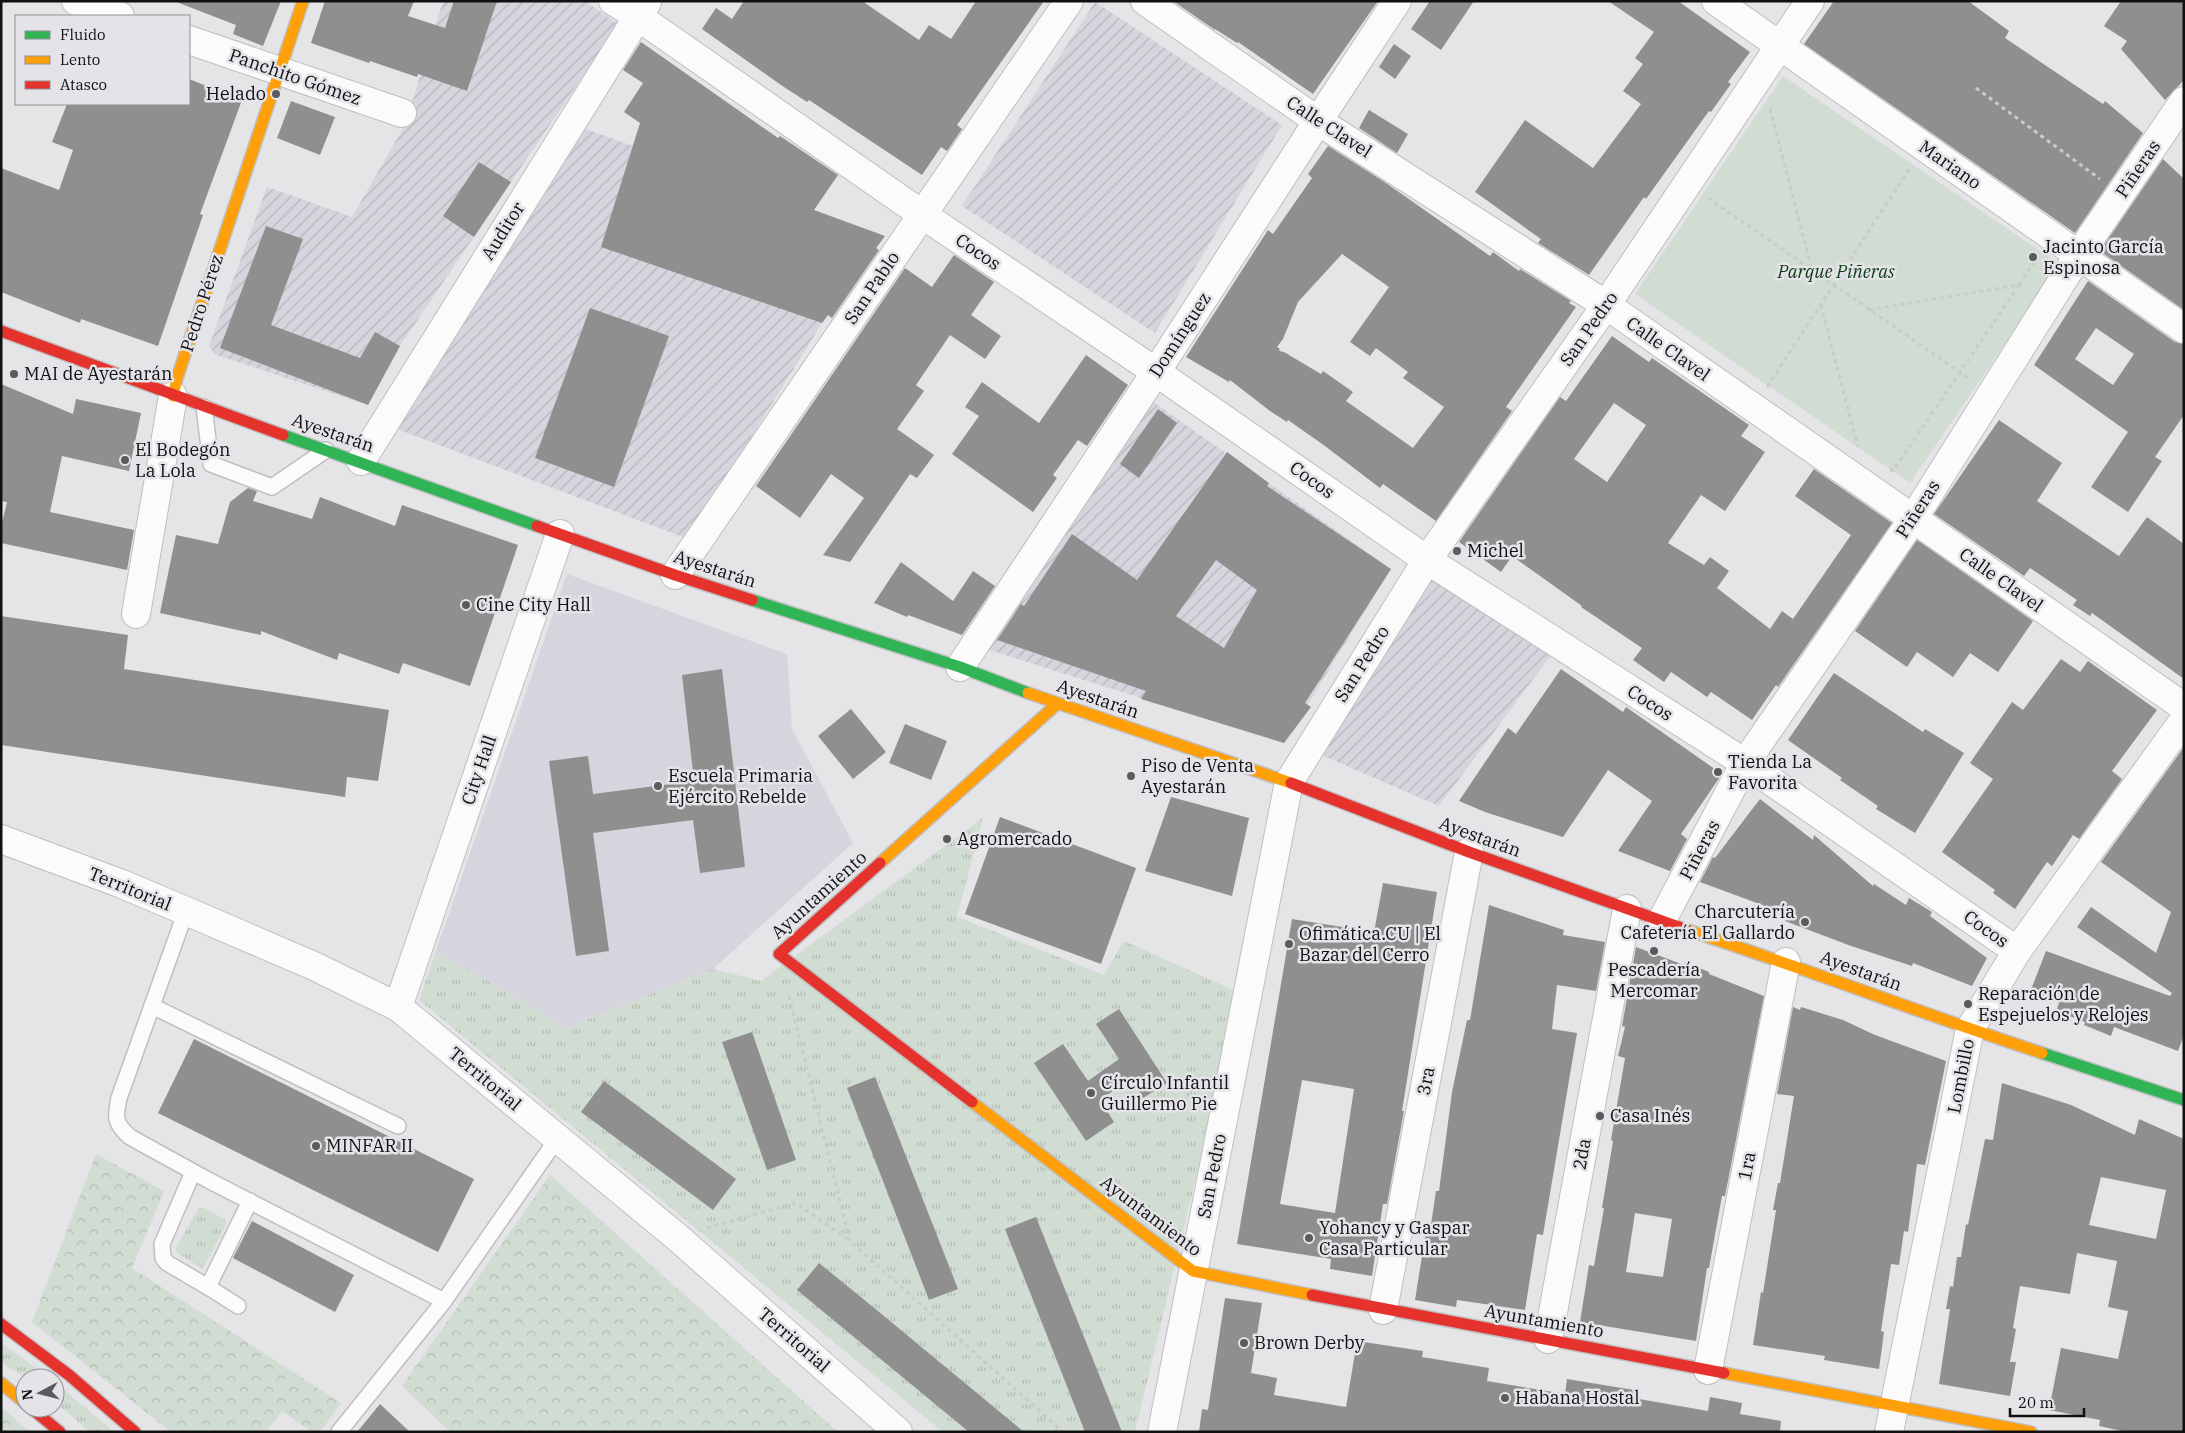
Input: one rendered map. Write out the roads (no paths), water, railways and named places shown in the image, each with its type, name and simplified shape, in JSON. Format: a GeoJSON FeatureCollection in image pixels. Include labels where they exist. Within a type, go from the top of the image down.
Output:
{"type":"FeatureCollection","features":[{"type":"Feature","properties":{"kind":"main road","name":"Pedro Pérez"},"geometry":{"type":"LineString","coordinates":[[173,396],[177,378],[278,71],[303,1]]}},
{"type":"Feature","properties":{"kind":"main road","name":"Ayestarán"},"geometry":{"type":"LineString","coordinates":[[1,331],[173,396],[361,461],[675,575],[960,668],[1057,704],[1289,782],[1468,852],[1661,922],[1786,962],[1970,1029],[2184,1100]]}},
{"type":"Feature","properties":{"kind":"main road","name":"Ayuntamiento"},"geometry":{"type":"LineString","coordinates":[[1057,704],[779,954],[1193,1271],[1383,1310],[1708,1370],[1891,1419],[2031,1432]]}},
{"type":"Feature","properties":{"kind":"main road"},"geometry":{"type":"LineString","coordinates":[[1,1324],[69,1375],[135,1432]]}},
{"type":"Feature","properties":{"kind":"main road"},"geometry":{"type":"LineString","coordinates":[[1,1383],[15,1395]]}},
{"type":"Feature","properties":{"kind":"main road"},"geometry":{"type":"LineString","coordinates":[[44,1418],[60,1432]]}},
{"type":"Feature","properties":{"kind":"street"},"geometry":{"type":"LineString","coordinates":[[76,1],[117,15]]}},
{"type":"Feature","properties":{"kind":"street","name":"Cocos"},"geometry":{"type":"LineString","coordinates":[[613,1],[642,9],[922,215],[1156,372],[1426,560],[1745,763],[2017,951]]}},
{"type":"Feature","properties":{"kind":"street","name":"San Pablo"},"geometry":{"type":"LineString","coordinates":[[675,575],[1069,1]]}},
{"type":"Feature","properties":{"kind":"street","name":"Calle Clavel"},"geometry":{"type":"LineString","coordinates":[[1145,1],[1318,121],[1606,305],[2184,707]]}},
{"type":"Feature","properties":{"kind":"street","name":"Domínguez"},"geometry":{"type":"LineString","coordinates":[[960,668],[1156,372],[1397,1]]}},
{"type":"Feature","properties":{"kind":"street","name":"Mariano"},"geometry":{"type":"LineString","coordinates":[[1716,1],[2184,329]]}},
{"type":"Feature","properties":{"kind":"street","name":"San Pedro"},"geometry":{"type":"LineString","coordinates":[[1162,1432],[1289,782],[1426,560],[1606,305],[1810,1]]}},
{"type":"Feature","properties":{"kind":"street","name":"Auditor"},"geometry":{"type":"LineString","coordinates":[[361,461],[642,9]]}},
{"type":"Feature","properties":{"kind":"street","name":"Panchito Gómez"},"geometry":{"type":"LineString","coordinates":[[190,40],[402,113]]}},
{"type":"Feature","properties":{"kind":"street","name":"Piñeras"},"geometry":{"type":"LineString","coordinates":[[1661,922],[1745,763],[1913,518],[2078,256],[2184,101]]}},
{"type":"Feature","properties":{"kind":"street","name":"Pedro Pérez"},"geometry":{"type":"LineString","coordinates":[[136,614],[173,396]]}},
{"type":"Feature","properties":{"kind":"street","name":"City Hall"},"geometry":{"type":"LineString","coordinates":[[398,1007],[560,534]]}},
{"type":"Feature","properties":{"kind":"street","name":"Lombillo"},"geometry":{"type":"LineString","coordinates":[[1891,1419],[1970,1029],[2017,951],[2184,720]]}},
{"type":"Feature","properties":{"kind":"street","name":"Territorial"},"geometry":{"type":"LineString","coordinates":[[1,839],[122,884],[186,911],[314,966],[398,1007],[677,1237],[898,1432]]}},
{"type":"Feature","properties":{"kind":"street","name":"3ra"},"geometry":{"type":"LineString","coordinates":[[1383,1310],[1468,852]]}},
{"type":"Feature","properties":{"kind":"street","name":"2da"},"geometry":{"type":"LineString","coordinates":[[1548,1339],[1627,909]]}},
{"type":"Feature","properties":{"kind":"street","name":"1ra"},"geometry":{"type":"LineString","coordinates":[[1708,1370],[1786,962]]}},
{"type":"Feature","properties":{"kind":"lane"},"geometry":{"type":"LineString","coordinates":[[204,407],[211,464],[272,487],[326,450]]}},
{"type":"Feature","properties":{"kind":"lane"},"geometry":{"type":"LineString","coordinates":[[186,911],[119,1098],[115,1116],[120,1128],[130,1137],[193,1172],[444,1301]]}},
{"type":"Feature","properties":{"kind":"lane"},"geometry":{"type":"LineString","coordinates":[[152,1006],[398,1126]]}},
{"type":"Feature","properties":{"kind":"lane"},"geometry":{"type":"LineString","coordinates":[[339,1432],[444,1301],[557,1139]]}},
{"type":"Feature","properties":{"kind":"lane"},"geometry":{"type":"LineString","coordinates":[[193,1172],[162,1244],[162,1252],[167,1263],[238,1306]]}},
{"type":"Feature","properties":{"kind":"lane"},"geometry":{"type":"LineString","coordinates":[[208,1287],[250,1201]]}},
{"type":"Feature","properties":{"kind":"place","name":"Helado"},"geometry":{"type":"Point","coordinates":[276,94]}},
{"type":"Feature","properties":{"kind":"place","name":"Jacinto García Espinosa"},"geometry":{"type":"Point","coordinates":[2033,257]}},
{"type":"Feature","properties":{"kind":"place","name":"MAI de Ayestarán"},"geometry":{"type":"Point","coordinates":[14,374]}},
{"type":"Feature","properties":{"kind":"place","name":"El Bodegón La Lola"},"geometry":{"type":"Point","coordinates":[125,460]}},
{"type":"Feature","properties":{"kind":"place","name":"Michel"},"geometry":{"type":"Point","coordinates":[1457,551]}},
{"type":"Feature","properties":{"kind":"place","name":"Cine City Hall"},"geometry":{"type":"Point","coordinates":[466,605]}},
{"type":"Feature","properties":{"kind":"place","name":"Tienda La Favorita"},"geometry":{"type":"Point","coordinates":[1718,772]}},
{"type":"Feature","properties":{"kind":"place","name":"Piso de Venta Ayestarán"},"geometry":{"type":"Point","coordinates":[1131,776]}},
{"type":"Feature","properties":{"kind":"place","name":"Escuela Primaria Ejército Rebelde"},"geometry":{"type":"Point","coordinates":[658,786]}},
{"type":"Feature","properties":{"kind":"place","name":"Agromercado"},"geometry":{"type":"Point","coordinates":[947,839]}},
{"type":"Feature","properties":{"kind":"place","name":"Charcutería Cafetería El Gallardo"},"geometry":{"type":"Point","coordinates":[1805,922]}},
{"type":"Feature","properties":{"kind":"place","name":"Ofimática.CU | El Bazar del Cerro"},"geometry":{"type":"Point","coordinates":[1289,944]}},
{"type":"Feature","properties":{"kind":"place","name":"Pescadería Mercomar"},"geometry":{"type":"Point","coordinates":[1654,951]}},
{"type":"Feature","properties":{"kind":"place","name":"Reparación de Espejuelos y Relojes"},"geometry":{"type":"Point","coordinates":[1968,1004]}},
{"type":"Feature","properties":{"kind":"place","name":"Círculo Infantil Guillermo Pie"},"geometry":{"type":"Point","coordinates":[1091,1093]}},
{"type":"Feature","properties":{"kind":"place","name":"Casa Inés"},"geometry":{"type":"Point","coordinates":[1600,1116]}},
{"type":"Feature","properties":{"kind":"place","name":"MINFAR II"},"geometry":{"type":"Point","coordinates":[316,1146]}},
{"type":"Feature","properties":{"kind":"place","name":"Yohancy y Gaspar Casa Particular"},"geometry":{"type":"Point","coordinates":[1309,1238]}},
{"type":"Feature","properties":{"kind":"place","name":"Brown Derby"},"geometry":{"type":"Point","coordinates":[1244,1343]}},
{"type":"Feature","properties":{"kind":"place","name":"Habana Hostal"},"geometry":{"type":"Point","coordinates":[1505,1398]}},
{"type":"Feature","properties":{"kind":"park label","name":"Parque Piñeras"},"geometry":{"type":"Point","coordinates":[1836,272]}}]}
